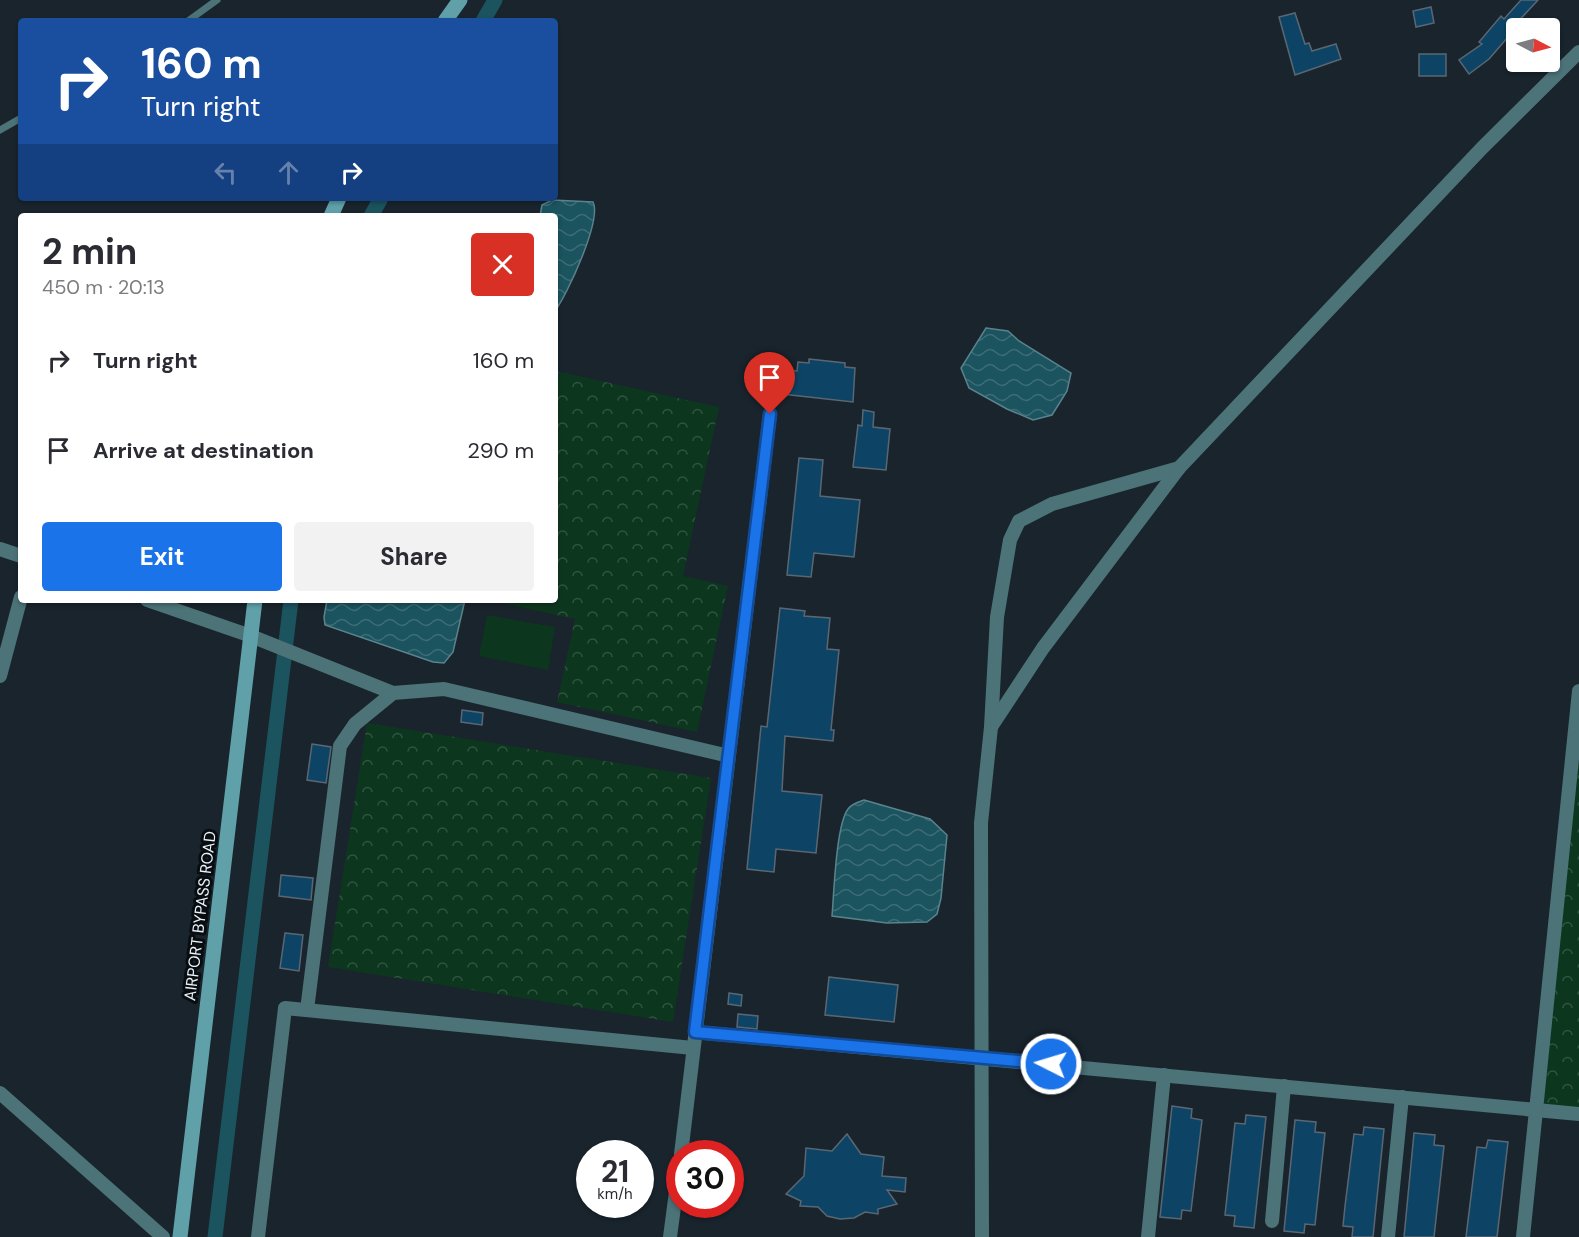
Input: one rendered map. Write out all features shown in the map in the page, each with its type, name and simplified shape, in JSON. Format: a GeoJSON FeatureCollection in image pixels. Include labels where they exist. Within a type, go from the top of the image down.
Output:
{"type":"FeatureCollection","features":[{"type":"Feature","properties":{"kind":"street"},"geometry":{"type":"LineString","coordinates":[[447,18],[460,0]]}},
{"type":"Feature","properties":{"kind":"street"},"geometry":{"type":"LineString","coordinates":[[992,727],[1043,648],[1179,468],[1482,148],[1579,52]]}},
{"type":"Feature","properties":{"kind":"street"},"geometry":{"type":"LineString","coordinates":[[683,1140],[770,414]]}},
{"type":"Feature","properties":{"kind":"street"},"geometry":{"type":"LineString","coordinates":[[982,1237],[981,823],[992,727],[997,617],[1010,540],[1019,521],[1052,504],[1179,468]]}},
{"type":"Feature","properties":{"kind":"street"},"geometry":{"type":"LineString","coordinates":[[0,549],[18,555]]}},
{"type":"Feature","properties":{"kind":"street"},"geometry":{"type":"LineString","coordinates":[[0,676],[19,603]]}},
{"type":"Feature","properties":{"kind":"street"},"geometry":{"type":"LineString","coordinates":[[156,603],[251,636],[393,693],[444,688],[729,756]]}},
{"type":"Feature","properties":{"kind":"street","name":"AIRPORT BYPASS ROAD"},"geometry":{"type":"LineString","coordinates":[[180,1237],[255,603]]}},
{"type":"Feature","properties":{"kind":"street"},"geometry":{"type":"LineString","coordinates":[[1523,1237],[1579,690]]}},
{"type":"Feature","properties":{"kind":"street"},"geometry":{"type":"LineString","coordinates":[[308,1010],[340,746],[355,724],[393,693]]}},
{"type":"Feature","properties":{"kind":"street"},"geometry":{"type":"LineString","coordinates":[[258,1237],[285,1008],[693,1048]]}},
{"type":"Feature","properties":{"kind":"street"},"geometry":{"type":"LineString","coordinates":[[695,1032],[1579,1113]]}},
{"type":"Feature","properties":{"kind":"street"},"geometry":{"type":"LineString","coordinates":[[1148,1237],[1164,1075]]}},
{"type":"Feature","properties":{"kind":"street"},"geometry":{"type":"LineString","coordinates":[[1272,1221],[1284,1086]]}},
{"type":"Feature","properties":{"kind":"street"},"geometry":{"type":"LineString","coordinates":[[0,1094],[163,1237]]}},
{"type":"Feature","properties":{"kind":"street"},"geometry":{"type":"LineString","coordinates":[[1388,1237],[1402,1097]]}},
{"type":"Feature","properties":{"kind":"street"},"geometry":{"type":"LineString","coordinates":[[670,1237],[673,1218]]}},
{"type":"Feature","properties":{"kind":"lane"},"geometry":{"type":"LineString","coordinates":[[192,18],[217,0]]}},
{"type":"Feature","properties":{"kind":"lane"},"geometry":{"type":"LineString","coordinates":[[0,130],[18,120]]}},
{"type":"Feature","properties":{"kind":"green space"},"geometry":{"type":"Polygon","coordinates":[[[558,372],[719,407],[683,576],[728,586],[697,732],[557,702],[575,619],[502,603],[558,603],[558,372]]]}},
{"type":"Feature","properties":{"kind":"green space"},"geometry":{"type":"Polygon","coordinates":[[[487,615],[555,627],[548,670],[479,656],[487,615]]]}},
{"type":"Feature","properties":{"kind":"green space"},"geometry":{"type":"Polygon","coordinates":[[[367,723],[711,778],[673,1022],[328,967],[367,723]]]}},
{"type":"Feature","properties":{"kind":"green space"},"geometry":{"type":"Polygon","coordinates":[[[1579,759],[1579,1114],[1535,1109],[1579,759]]]}},
{"type":"Feature","properties":{"kind":"water"},"geometry":{"type":"Polygon","coordinates":[[[558,200],[593,202],[593,224],[588,240],[558,306],[558,213],[541,213],[542,205],[558,200]]]}},
{"type":"Feature","properties":{"kind":"water"},"geometry":{"type":"Polygon","coordinates":[[[986,328],[1008,331],[1019,341],[1071,373],[1067,391],[1052,415],[1033,420],[969,388],[961,368],[986,328]]]}},
{"type":"Feature","properties":{"kind":"water"},"geometry":{"type":"Polygon","coordinates":[[[326,603],[464,603],[453,652],[444,663],[433,662],[325,625],[326,603]]]}},
{"type":"Feature","properties":{"kind":"water"},"geometry":{"type":"Polygon","coordinates":[[[864,800],[930,819],[947,835],[941,898],[937,914],[927,922],[887,923],[832,916],[838,844],[844,817],[851,806],[864,800]]]}},
{"type":"Feature","properties":{"kind":"building"},"geometry":{"type":"Polygon","coordinates":[[[1521,0],[1538,0],[1521,18],[1506,18],[1506,39],[1489,59],[1469,74],[1459,60],[1482,44],[1479,42],[1501,16],[1504,19],[1521,0]]]}},
{"type":"Feature","properties":{"kind":"building"},"geometry":{"type":"Polygon","coordinates":[[[1431,7],[1434,23],[1416,27],[1413,11],[1431,7]]]}},
{"type":"Feature","properties":{"kind":"building"},"geometry":{"type":"Polygon","coordinates":[[[1295,13],[1305,44],[1309,43],[1312,51],[1336,44],[1341,59],[1295,75],[1279,17],[1295,13]]]}},
{"type":"Feature","properties":{"kind":"building"},"geometry":{"type":"Polygon","coordinates":[[[1419,54],[1446,54],[1446,76],[1419,76],[1419,54]]]}},
{"type":"Feature","properties":{"kind":"building"},"geometry":{"type":"Polygon","coordinates":[[[809,359],[845,363],[845,367],[855,368],[853,402],[773,393],[776,369],[797,371],[798,362],[809,363],[809,359]]]}},
{"type":"Feature","properties":{"kind":"building"},"geometry":{"type":"Polygon","coordinates":[[[863,410],[874,412],[873,427],[890,429],[886,470],[853,467],[858,425],[862,426],[863,410]]]}},
{"type":"Feature","properties":{"kind":"building"},"geometry":{"type":"Polygon","coordinates":[[[799,458],[823,460],[820,496],[860,500],[854,557],[814,553],[811,577],[787,575],[799,458]]]}},
{"type":"Feature","properties":{"kind":"building"},"geometry":{"type":"Polygon","coordinates":[[[780,608],[805,611],[804,616],[830,618],[827,649],[839,650],[831,730],[834,730],[833,741],[785,736],[782,791],[822,795],[816,853],[776,849],[774,872],[747,869],[761,726],[767,727],[780,608]]]}},
{"type":"Feature","properties":{"kind":"building"},"geometry":{"type":"Polygon","coordinates":[[[462,710],[483,713],[482,725],[461,722],[462,710]]]}},
{"type":"Feature","properties":{"kind":"building"},"geometry":{"type":"Polygon","coordinates":[[[312,744],[331,747],[326,783],[307,780],[312,744]]]}},
{"type":"Feature","properties":{"kind":"building"},"geometry":{"type":"Polygon","coordinates":[[[281,875],[313,878],[311,900],[279,896],[281,875]]]}},
{"type":"Feature","properties":{"kind":"building"},"geometry":{"type":"Polygon","coordinates":[[[285,933],[303,935],[299,971],[280,968],[285,933]]]}},
{"type":"Feature","properties":{"kind":"building"},"geometry":{"type":"Polygon","coordinates":[[[829,977],[898,985],[894,1022],[825,1015],[829,977]]]}},
{"type":"Feature","properties":{"kind":"building"},"geometry":{"type":"Polygon","coordinates":[[[729,993],[742,995],[741,1006],[728,1004],[729,993]]]}},
{"type":"Feature","properties":{"kind":"building"},"geometry":{"type":"Polygon","coordinates":[[[738,1014],[758,1016],[757,1029],[737,1027],[738,1014]]]}},
{"type":"Feature","properties":{"kind":"building"},"geometry":{"type":"Polygon","coordinates":[[[1172,1106],[1192,1109],[1191,1118],[1202,1120],[1191,1211],[1182,1210],[1181,1219],[1160,1217],[1172,1106]]]}},
{"type":"Feature","properties":{"kind":"building"},"geometry":{"type":"Polygon","coordinates":[[[1246,1115],[1266,1117],[1254,1228],[1234,1226],[1235,1216],[1225,1215],[1235,1123],[1245,1124],[1246,1115]]]}},
{"type":"Feature","properties":{"kind":"building"},"geometry":{"type":"Polygon","coordinates":[[[1295,1120],[1316,1122],[1315,1132],[1325,1133],[1315,1225],[1305,1224],[1304,1233],[1284,1231],[1295,1120]]]}},
{"type":"Feature","properties":{"kind":"building"},"geometry":{"type":"Polygon","coordinates":[[[1364,1127],[1384,1129],[1373,1237],[1352,1237],[1353,1227],[1343,1226],[1345,1206],[1354,1134],[1363,1135],[1364,1127]]]}},
{"type":"Feature","properties":{"kind":"building"},"geometry":{"type":"Polygon","coordinates":[[[1414,1133],[1435,1135],[1434,1145],[1444,1146],[1434,1237],[1404,1237],[1414,1133]]]}},
{"type":"Feature","properties":{"kind":"building"},"geometry":{"type":"Polygon","coordinates":[[[847,1134],[861,1154],[884,1157],[882,1176],[906,1178],[905,1192],[887,1190],[897,1204],[878,1209],[878,1214],[865,1212],[854,1218],[840,1219],[827,1216],[818,1207],[800,1206],[801,1201],[786,1194],[804,1176],[806,1148],[832,1151],[847,1134]]]}},
{"type":"Feature","properties":{"kind":"building"},"geometry":{"type":"Polygon","coordinates":[[[1488,1140],[1508,1142],[1497,1237],[1466,1237],[1477,1147],[1486,1148],[1488,1140]]]}},
{"type":"Feature","properties":{"kind":"waterway"},"geometry":{"type":"LineString","coordinates":[[485,18],[495,0]]}},
{"type":"Feature","properties":{"kind":"waterway"},"geometry":{"type":"LineString","coordinates":[[373,213],[379,201]]}},
{"type":"Feature","properties":{"kind":"waterway"},"geometry":{"type":"LineString","coordinates":[[215,1237],[291,603]]}},
{"type":"Feature","properties":{"kind":"route"},"geometry":{"type":"LineString","coordinates":[[770,414],[695,1032],[1051,1064]]}}]}
